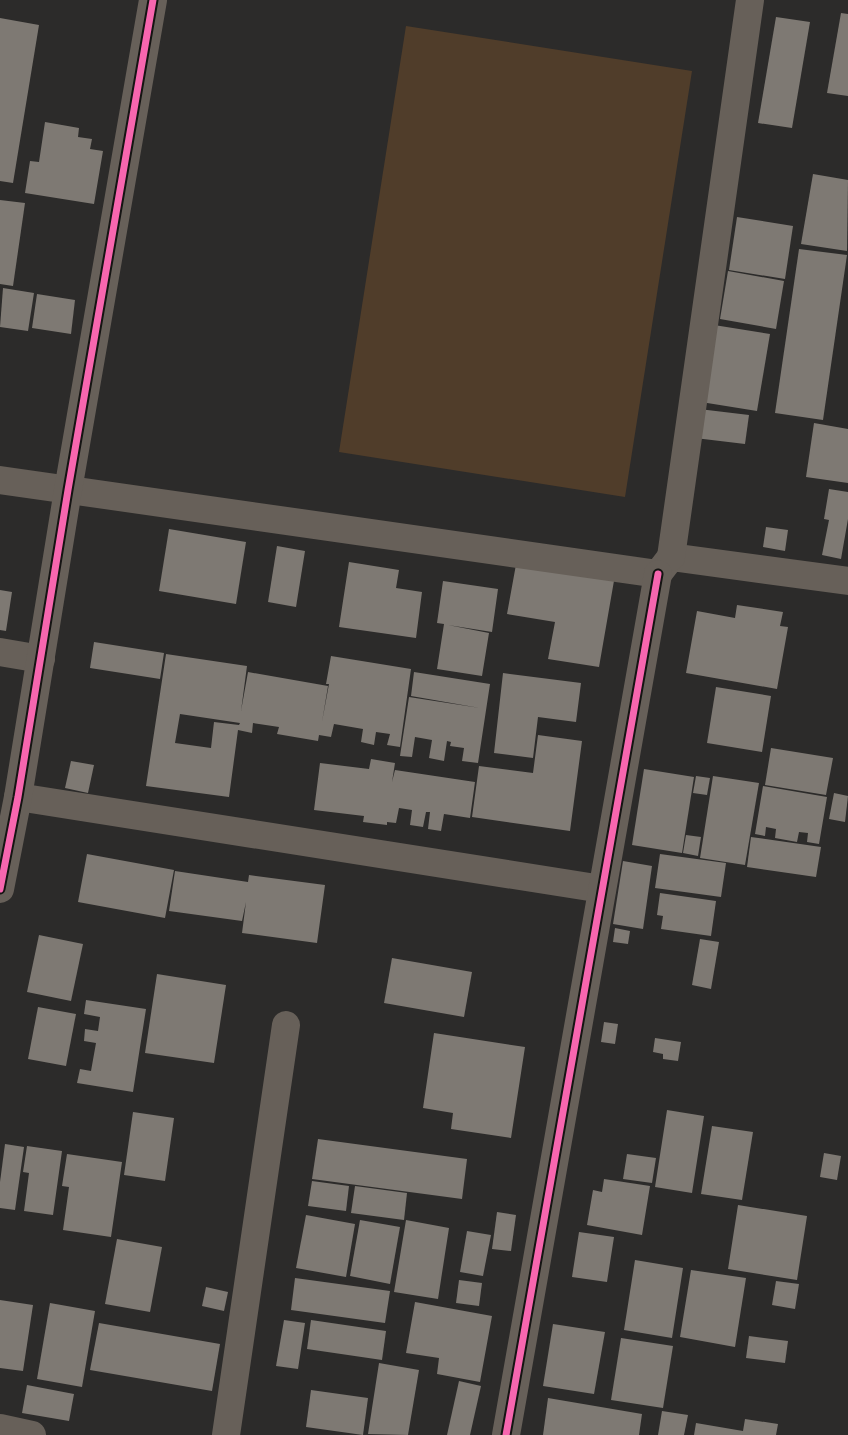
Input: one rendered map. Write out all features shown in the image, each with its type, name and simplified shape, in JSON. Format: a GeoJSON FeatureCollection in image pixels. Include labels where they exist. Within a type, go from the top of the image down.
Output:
{"type":"FeatureCollection","features":[{"type":"Feature","properties":{"kind":"street"},"geometry":{"type":"LineString","coordinates":[[0,889],[18,797],[153,0]]}},
{"type":"Feature","properties":{"kind":"street"},"geometry":{"type":"LineString","coordinates":[[506,1435],[602,889],[664,566],[750,0]]}},
{"type":"Feature","properties":{"kind":"street"},"geometry":{"type":"LineString","coordinates":[[0,480],[664,566],[848,581]]}},
{"type":"Feature","properties":{"kind":"street"},"geometry":{"type":"LineString","coordinates":[[0,652],[41,659]]}},
{"type":"Feature","properties":{"kind":"street"},"geometry":{"type":"LineString","coordinates":[[18,797],[602,889]]}},
{"type":"Feature","properties":{"kind":"street"},"geometry":{"type":"LineString","coordinates":[[226,1435],[286,1025]]}},
{"type":"Feature","properties":{"kind":"street"},"geometry":{"type":"LineString","coordinates":[[0,1427],[32,1435]]}},
{"type":"Feature","properties":{"kind":"shaded area"},"geometry":{"type":"Polygon","coordinates":[[[406,26],[692,71],[625,497],[339,452],[406,26]]]}},
{"type":"Feature","properties":{"kind":"building"},"geometry":{"type":"Polygon","coordinates":[[[841,13],[848,14],[848,96],[827,93],[841,13]]]}},
{"type":"Feature","properties":{"kind":"building"},"geometry":{"type":"Polygon","coordinates":[[[776,17],[810,22],[792,128],[758,123],[776,17]]]}},
{"type":"Feature","properties":{"kind":"building"},"geometry":{"type":"Polygon","coordinates":[[[0,18],[39,25],[13,183],[0,181],[0,18]]]}},
{"type":"Feature","properties":{"kind":"building"},"geometry":{"type":"Polygon","coordinates":[[[45,122],[79,128],[78,137],[92,139],[90,149],[103,151],[94,204],[25,193],[30,161],[39,162],[45,122]]]}},
{"type":"Feature","properties":{"kind":"building"},"geometry":{"type":"Polygon","coordinates":[[[813,174],[848,180],[847,251],[801,244],[813,174]]]}},
{"type":"Feature","properties":{"kind":"building"},"geometry":{"type":"Polygon","coordinates":[[[0,200],[25,203],[13,286],[0,284],[0,200]]]}},
{"type":"Feature","properties":{"kind":"building"},"geometry":{"type":"Polygon","coordinates":[[[737,217],[793,226],[785,279],[729,270],[737,217]]]}},
{"type":"Feature","properties":{"kind":"building"},"geometry":{"type":"Polygon","coordinates":[[[799,249],[847,255],[823,420],[775,413],[799,249]]]}},
{"type":"Feature","properties":{"kind":"building"},"geometry":{"type":"Polygon","coordinates":[[[728,271],[784,281],[776,329],[720,319],[728,271]]]}},
{"type":"Feature","properties":{"kind":"building"},"geometry":{"type":"Polygon","coordinates":[[[3,288],[34,293],[28,331],[0,327],[3,288]]]}},
{"type":"Feature","properties":{"kind":"building"},"geometry":{"type":"Polygon","coordinates":[[[37,294],[75,300],[71,334],[32,328],[37,294]]]}},
{"type":"Feature","properties":{"kind":"building"},"geometry":{"type":"Polygon","coordinates":[[[714,325],[770,334],[757,411],[701,402],[714,325]]]}},
{"type":"Feature","properties":{"kind":"building"},"geometry":{"type":"Polygon","coordinates":[[[699,409],[749,415],[745,444],[695,438],[699,409]]]}},
{"type":"Feature","properties":{"kind":"building"},"geometry":{"type":"Polygon","coordinates":[[[814,423],[848,429],[848,483],[806,477],[814,423]]]}},
{"type":"Feature","properties":{"kind":"building"},"geometry":{"type":"Polygon","coordinates":[[[829,489],[848,492],[848,519],[841,559],[822,555],[829,520],[824,519],[829,489]]]}},
{"type":"Feature","properties":{"kind":"building"},"geometry":{"type":"Polygon","coordinates":[[[766,527],[788,530],[785,551],[763,547],[766,527]]]}},
{"type":"Feature","properties":{"kind":"building"},"geometry":{"type":"Polygon","coordinates":[[[169,529],[246,542],[236,604],[159,591],[169,529]]]}},
{"type":"Feature","properties":{"kind":"building"},"geometry":{"type":"Polygon","coordinates":[[[277,546],[305,551],[296,607],[268,602],[277,546]]]}},
{"type":"Feature","properties":{"kind":"building"},"geometry":{"type":"Polygon","coordinates":[[[517,559],[615,575],[599,667],[548,659],[555,622],[507,614],[517,559]]]}},
{"type":"Feature","properties":{"kind":"building"},"geometry":{"type":"Polygon","coordinates":[[[349,562],[399,570],[396,588],[422,592],[416,638],[339,627],[349,562]]]}},
{"type":"Feature","properties":{"kind":"building"},"geometry":{"type":"Polygon","coordinates":[[[443,581],[498,589],[492,632],[448,625],[489,633],[482,676],[437,669],[444,624],[437,623],[443,581]]]}},
{"type":"Feature","properties":{"kind":"building"},"geometry":{"type":"Polygon","coordinates":[[[0,590],[12,592],[6,631],[0,630],[0,590]]]}},
{"type":"Feature","properties":{"kind":"building"},"geometry":{"type":"Polygon","coordinates":[[[737,605],[783,612],[780,626],[788,627],[777,689],[686,673],[697,611],[735,618],[737,605]]]}},
{"type":"Feature","properties":{"kind":"building"},"geometry":{"type":"Polygon","coordinates":[[[94,642],[164,653],[160,679],[90,668],[94,642]]]}},
{"type":"Feature","properties":{"kind":"building"},"geometry":{"type":"Polygon","coordinates":[[[166,654],[247,666],[241,711],[248,672],[328,686],[322,722],[329,684],[326,684],[331,656],[411,669],[400,747],[387,745],[390,734],[376,732],[374,745],[361,742],[363,729],[334,724],[331,737],[319,735],[318,741],[277,734],[279,727],[253,723],[252,733],[238,730],[229,797],[146,786],[166,654]],[[180,714],[175,743],[211,748],[214,722],[240,723],[180,714]]]}},
{"type":"Feature","properties":{"kind":"building"},"geometry":{"type":"Polygon","coordinates":[[[414,672],[490,684],[478,763],[462,761],[464,748],[450,746],[451,742],[447,741],[444,761],[429,758],[432,740],[415,737],[412,757],[400,756],[409,697],[480,708],[411,696],[414,672]]]}},
{"type":"Feature","properties":{"kind":"building"},"geometry":{"type":"Polygon","coordinates":[[[503,673],[581,683],[576,722],[538,717],[533,758],[494,753],[503,673]]]}},
{"type":"Feature","properties":{"kind":"building"},"geometry":{"type":"Polygon","coordinates":[[[716,687],[771,696],[762,752],[707,743],[716,687]]]}},
{"type":"Feature","properties":{"kind":"building"},"geometry":{"type":"Polygon","coordinates":[[[538,735],[582,741],[570,831],[472,817],[479,766],[533,773],[538,735]]]}},
{"type":"Feature","properties":{"kind":"building"},"geometry":{"type":"Polygon","coordinates":[[[771,748],[833,758],[826,795],[765,785],[771,748]]]}},
{"type":"Feature","properties":{"kind":"building"},"geometry":{"type":"Polygon","coordinates":[[[371,759],[395,763],[392,782],[395,770],[475,782],[470,818],[444,814],[441,831],[428,829],[430,812],[426,812],[423,827],[410,825],[412,810],[399,808],[396,823],[387,822],[387,825],[363,822],[364,816],[314,810],[320,763],[369,769],[371,759]]]}},
{"type":"Feature","properties":{"kind":"building"},"geometry":{"type":"Polygon","coordinates":[[[71,761],[94,765],[88,793],[65,788],[71,761]]]}},
{"type":"Feature","properties":{"kind":"building"},"geometry":{"type":"Polygon","coordinates":[[[644,769],[694,777],[682,853],[632,845],[644,769]]]}},
{"type":"Feature","properties":{"kind":"building"},"geometry":{"type":"Polygon","coordinates":[[[696,776],[710,778],[707,795],[693,793],[696,776]]]}},
{"type":"Feature","properties":{"kind":"building"},"geometry":{"type":"Polygon","coordinates":[[[713,776],[759,783],[745,865],[700,858],[713,776]]]}},
{"type":"Feature","properties":{"kind":"building"},"geometry":{"type":"Polygon","coordinates":[[[763,786],[827,797],[819,844],[807,842],[808,833],[799,832],[797,842],[775,838],[776,829],[766,827],[765,836],[755,834],[763,786]]]}},
{"type":"Feature","properties":{"kind":"building"},"geometry":{"type":"Polygon","coordinates":[[[834,793],[848,796],[845,822],[829,819],[834,793]]]}},
{"type":"Feature","properties":{"kind":"building"},"geometry":{"type":"Polygon","coordinates":[[[686,835],[701,837],[698,856],[683,853],[686,835]]]}},
{"type":"Feature","properties":{"kind":"building"},"geometry":{"type":"Polygon","coordinates":[[[751,837],[821,847],[816,877],[747,867],[751,837]]]}},
{"type":"Feature","properties":{"kind":"building"},"geometry":{"type":"Polygon","coordinates":[[[87,854],[174,870],[165,918],[78,902],[87,854]]]}},
{"type":"Feature","properties":{"kind":"building"},"geometry":{"type":"Polygon","coordinates":[[[660,854],[726,863],[721,897],[655,888],[660,854]]]}},
{"type":"Feature","properties":{"kind":"building"},"geometry":{"type":"Polygon","coordinates":[[[623,861],[652,866],[643,929],[613,924],[623,861]]]}},
{"type":"Feature","properties":{"kind":"building"},"geometry":{"type":"Polygon","coordinates":[[[175,871],[248,882],[249,875],[325,885],[317,943],[242,933],[246,902],[242,921],[169,911],[175,871]]]}},
{"type":"Feature","properties":{"kind":"building"},"geometry":{"type":"Polygon","coordinates":[[[660,893],[716,901],[711,936],[661,929],[663,916],[657,915],[660,893]]]}},
{"type":"Feature","properties":{"kind":"building"},"geometry":{"type":"Polygon","coordinates":[[[615,928],[630,931],[628,944],[613,942],[615,928]]]}},
{"type":"Feature","properties":{"kind":"building"},"geometry":{"type":"Polygon","coordinates":[[[39,935],[83,944],[71,1001],[27,992],[39,935]]]}},
{"type":"Feature","properties":{"kind":"building"},"geometry":{"type":"Polygon","coordinates":[[[700,939],[719,942],[711,989],[692,985],[700,939]]]}},
{"type":"Feature","properties":{"kind":"building"},"geometry":{"type":"Polygon","coordinates":[[[392,958],[472,972],[464,1017],[384,1003],[392,958]]]}},
{"type":"Feature","properties":{"kind":"building"},"geometry":{"type":"Polygon","coordinates":[[[157,974],[226,985],[214,1063],[145,1053],[157,974]]]}},
{"type":"Feature","properties":{"kind":"building"},"geometry":{"type":"Polygon","coordinates":[[[86,1000],[146,1009],[133,1092],[77,1083],[80,1069],[91,1071],[96,1043],[84,1041],[85,1029],[98,1031],[100,1017],[84,1014],[86,1000]]]}},
{"type":"Feature","properties":{"kind":"building"},"geometry":{"type":"Polygon","coordinates":[[[38,1007],[76,1014],[66,1066],[28,1059],[38,1007]]]}},
{"type":"Feature","properties":{"kind":"building"},"geometry":{"type":"Polygon","coordinates":[[[604,1022],[618,1024],[615,1044],[601,1042],[604,1022]]]}},
{"type":"Feature","properties":{"kind":"building"},"geometry":{"type":"Polygon","coordinates":[[[434,1033],[525,1047],[511,1138],[451,1129],[453,1113],[423,1108],[434,1033]]]}},
{"type":"Feature","properties":{"kind":"building"},"geometry":{"type":"Polygon","coordinates":[[[655,1038],[681,1042],[678,1061],[663,1059],[663,1054],[653,1052],[655,1038]]]}},
{"type":"Feature","properties":{"kind":"building"},"geometry":{"type":"Polygon","coordinates":[[[667,1110],[704,1116],[692,1193],[655,1187],[667,1110]]]}},
{"type":"Feature","properties":{"kind":"building"},"geometry":{"type":"Polygon","coordinates":[[[133,1112],[174,1118],[165,1181],[124,1175],[133,1112]]]}},
{"type":"Feature","properties":{"kind":"building"},"geometry":{"type":"Polygon","coordinates":[[[712,1126],[753,1132],[742,1200],[701,1194],[712,1126]]]}},
{"type":"Feature","properties":{"kind":"building"},"geometry":{"type":"Polygon","coordinates":[[[318,1139],[467,1159],[462,1199],[312,1179],[318,1139]]]}},
{"type":"Feature","properties":{"kind":"building"},"geometry":{"type":"Polygon","coordinates":[[[5,1144],[24,1147],[15,1210],[0,1208],[5,1144]]]}},
{"type":"Feature","properties":{"kind":"building"},"geometry":{"type":"Polygon","coordinates":[[[27,1146],[62,1151],[53,1215],[24,1211],[29,1173],[23,1172],[27,1146]]]}},
{"type":"Feature","properties":{"kind":"building"},"geometry":{"type":"Polygon","coordinates":[[[824,1153],[841,1156],[837,1180],[820,1177],[824,1153]]]}},
{"type":"Feature","properties":{"kind":"building"},"geometry":{"type":"Polygon","coordinates":[[[67,1154],[122,1162],[111,1237],[63,1230],[69,1187],[62,1186],[67,1154]]]}},
{"type":"Feature","properties":{"kind":"building"},"geometry":{"type":"Polygon","coordinates":[[[627,1154],[656,1158],[652,1183],[623,1179],[627,1154]]]}},
{"type":"Feature","properties":{"kind":"building"},"geometry":{"type":"Polygon","coordinates":[[[604,1179],[650,1186],[642,1235],[587,1225],[593,1190],[602,1192],[604,1179]]]}},
{"type":"Feature","properties":{"kind":"building"},"geometry":{"type":"Polygon","coordinates":[[[312,1181],[349,1186],[346,1211],[308,1206],[312,1181]]]}},
{"type":"Feature","properties":{"kind":"building"},"geometry":{"type":"Polygon","coordinates":[[[355,1186],[407,1193],[404,1220],[351,1213],[355,1186]]]}},
{"type":"Feature","properties":{"kind":"building"},"geometry":{"type":"Polygon","coordinates":[[[738,1205],[807,1216],[797,1280],[728,1269],[738,1205]]]}},
{"type":"Feature","properties":{"kind":"building"},"geometry":{"type":"Polygon","coordinates":[[[497,1212],[516,1215],[511,1251],[492,1249],[497,1212]]]}},
{"type":"Feature","properties":{"kind":"building"},"geometry":{"type":"Polygon","coordinates":[[[306,1215],[355,1224],[346,1277],[296,1268],[306,1215]]]}},
{"type":"Feature","properties":{"kind":"building"},"geometry":{"type":"Polygon","coordinates":[[[360,1220],[400,1227],[390,1284],[350,1276],[360,1220]]]}},
{"type":"Feature","properties":{"kind":"building"},"geometry":{"type":"Polygon","coordinates":[[[406,1220],[449,1228],[438,1299],[394,1292],[406,1220]]]}},
{"type":"Feature","properties":{"kind":"building"},"geometry":{"type":"Polygon","coordinates":[[[467,1231],[491,1235],[483,1276],[460,1272],[467,1231]]]}},
{"type":"Feature","properties":{"kind":"building"},"geometry":{"type":"Polygon","coordinates":[[[579,1232],[614,1237],[607,1282],[572,1277],[579,1232]]]}},
{"type":"Feature","properties":{"kind":"building"},"geometry":{"type":"Polygon","coordinates":[[[117,1239],[162,1247],[150,1312],[105,1304],[117,1239]]]}},
{"type":"Feature","properties":{"kind":"building"},"geometry":{"type":"Polygon","coordinates":[[[635,1260],[683,1268],[672,1338],[624,1330],[635,1260]]]}},
{"type":"Feature","properties":{"kind":"building"},"geometry":{"type":"Polygon","coordinates":[[[691,1270],[746,1278],[735,1347],[680,1337],[691,1270]]]}},
{"type":"Feature","properties":{"kind":"building"},"geometry":{"type":"Polygon","coordinates":[[[295,1278],[390,1291],[385,1323],[291,1310],[295,1278]]]}},
{"type":"Feature","properties":{"kind":"building"},"geometry":{"type":"Polygon","coordinates":[[[459,1280],[482,1283],[479,1306],[456,1303],[459,1280]]]}},
{"type":"Feature","properties":{"kind":"building"},"geometry":{"type":"Polygon","coordinates":[[[776,1281],[799,1284],[795,1309],[772,1305],[776,1281]]]}},
{"type":"Feature","properties":{"kind":"building"},"geometry":{"type":"Polygon","coordinates":[[[206,1287],[228,1292],[224,1311],[202,1306],[206,1287]]]}},
{"type":"Feature","properties":{"kind":"building"},"geometry":{"type":"Polygon","coordinates":[[[0,1300],[33,1305],[23,1371],[0,1368],[0,1300]]]}},
{"type":"Feature","properties":{"kind":"building"},"geometry":{"type":"Polygon","coordinates":[[[415,1302],[492,1316],[480,1382],[437,1374],[439,1358],[406,1353],[415,1302]]]}},
{"type":"Feature","properties":{"kind":"building"},"geometry":{"type":"Polygon","coordinates":[[[50,1303],[95,1311],[82,1387],[37,1379],[50,1303]]]}},
{"type":"Feature","properties":{"kind":"building"},"geometry":{"type":"Polygon","coordinates":[[[284,1320],[305,1323],[298,1369],[276,1366],[284,1320]]]}},
{"type":"Feature","properties":{"kind":"building"},"geometry":{"type":"Polygon","coordinates":[[[311,1320],[386,1331],[382,1360],[307,1349],[311,1320]]]}},
{"type":"Feature","properties":{"kind":"building"},"geometry":{"type":"Polygon","coordinates":[[[99,1323],[220,1344],[212,1391],[90,1370],[99,1323]]]}},
{"type":"Feature","properties":{"kind":"building"},"geometry":{"type":"Polygon","coordinates":[[[553,1324],[605,1332],[594,1394],[543,1386],[553,1324]]]}},
{"type":"Feature","properties":{"kind":"building"},"geometry":{"type":"Polygon","coordinates":[[[749,1336],[788,1341],[785,1363],[746,1358],[749,1336]]]}},
{"type":"Feature","properties":{"kind":"building"},"geometry":{"type":"Polygon","coordinates":[[[621,1338],[673,1346],[663,1408],[611,1400],[621,1338]]]}},
{"type":"Feature","properties":{"kind":"building"},"geometry":{"type":"Polygon","coordinates":[[[379,1363],[419,1370],[408,1435],[368,1434],[379,1363]]]}},
{"type":"Feature","properties":{"kind":"building"},"geometry":{"type":"Polygon","coordinates":[[[459,1381],[481,1386],[470,1435],[447,1435],[459,1381]]]}},
{"type":"Feature","properties":{"kind":"building"},"geometry":{"type":"Polygon","coordinates":[[[27,1385],[74,1394],[69,1421],[22,1413],[27,1385]]]}},
{"type":"Feature","properties":{"kind":"building"},"geometry":{"type":"Polygon","coordinates":[[[311,1390],[368,1398],[363,1435],[306,1427],[311,1390]]]}},
{"type":"Feature","properties":{"kind":"building"},"geometry":{"type":"Polygon","coordinates":[[[548,1398],[642,1414],[639,1435],[543,1435],[548,1398]]]}},
{"type":"Feature","properties":{"kind":"building"},"geometry":{"type":"Polygon","coordinates":[[[662,1411],[688,1415],[684,1435],[658,1435],[662,1411]]]}},
{"type":"Feature","properties":{"kind":"building"},"geometry":{"type":"Polygon","coordinates":[[[745,1419],[778,1424],[776,1435],[694,1435],[696,1423],[743,1431],[745,1419]]]}},
{"type":"Feature","properties":{"kind":"cycle path"},"geometry":{"type":"LineString","coordinates":[[0,889],[18,797],[153,0]]}},
{"type":"Feature","properties":{"kind":"cycle path"},"geometry":{"type":"LineString","coordinates":[[506,1435],[658,574]]}}]}
